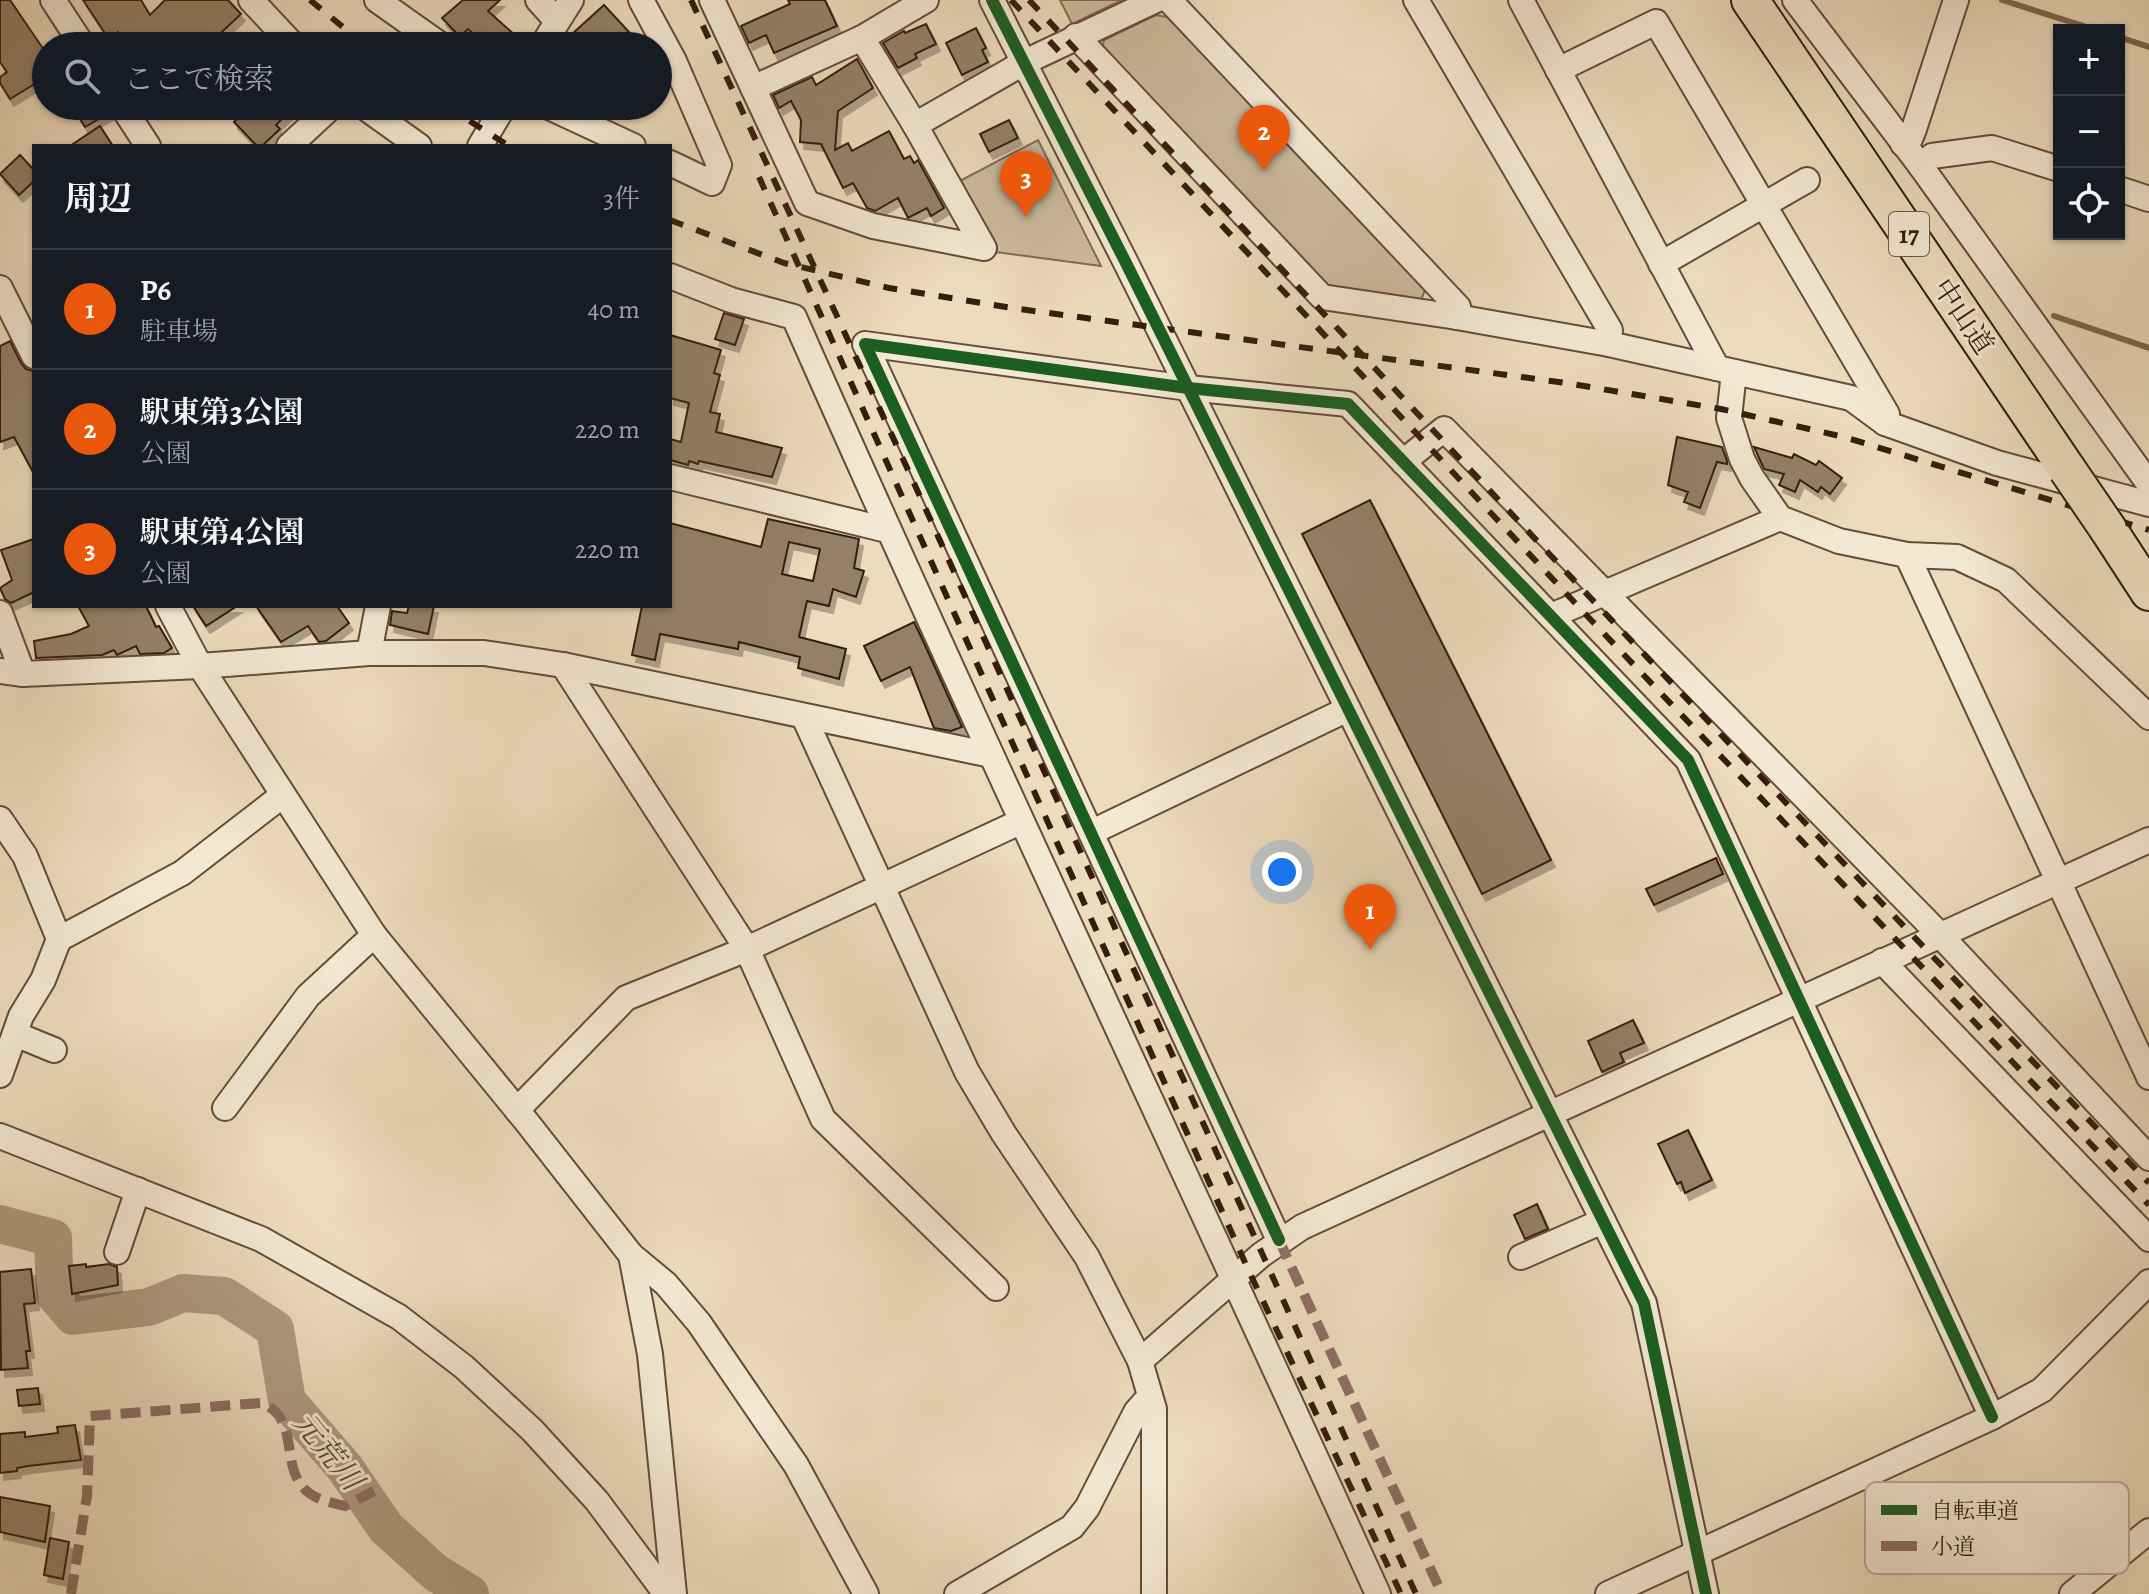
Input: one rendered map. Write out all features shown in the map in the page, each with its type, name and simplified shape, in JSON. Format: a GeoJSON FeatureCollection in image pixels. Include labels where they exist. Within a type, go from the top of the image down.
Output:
{"type":"FeatureCollection","features":[{"type":"Feature","properties":{"kind":"highway","name":"中山道"},"geometry":{"type":"LineString","coordinates":[[1750,0],[2149,592]]}},
{"type":"Feature","properties":{"kind":"street"},"geometry":{"type":"LineString","coordinates":[[53,0],[74,32]]}},
{"type":"Feature","properties":{"kind":"street"},"geometry":{"type":"LineString","coordinates":[[251,0],[281,32]]}},
{"type":"Feature","properties":{"kind":"street"},"geometry":{"type":"LineString","coordinates":[[377,0],[422,32]]}},
{"type":"Feature","properties":{"kind":"street"},"geometry":{"type":"LineString","coordinates":[[538,0],[557,21]]}},
{"type":"Feature","properties":{"kind":"street"},"geometry":{"type":"LineString","coordinates":[[550,32],[571,0]]}},
{"type":"Feature","properties":{"kind":"street"},"geometry":{"type":"LineString","coordinates":[[641,0],[658,32]]}},
{"type":"Feature","properties":{"kind":"street"},"geometry":{"type":"LineString","coordinates":[[712,0],[807,203],[873,226],[984,248],[862,38]]}},
{"type":"Feature","properties":{"kind":"street"},"geometry":{"type":"LineString","coordinates":[[753,88],[862,38],[926,0]]}},
{"type":"Feature","properties":{"kind":"street"},"geometry":{"type":"LineString","coordinates":[[992,0],[1644,1303],[1706,1594]]}},
{"type":"Feature","properties":{"kind":"street"},"geometry":{"type":"LineString","coordinates":[[915,125],[1025,62],[1156,0]]}},
{"type":"Feature","properties":{"kind":"street"},"geometry":{"type":"LineString","coordinates":[[1169,0],[1458,307],[1457,317]]}},
{"type":"Feature","properties":{"kind":"street"},"geometry":{"type":"LineString","coordinates":[[1416,0],[1610,330],[1609,344]]}},
{"type":"Feature","properties":{"kind":"street"},"geometry":{"type":"LineString","coordinates":[[1521,0],[1661,264],[1726,370],[1729,418],[1742,459],[1780,518],[1839,541],[1907,555],[1957,557],[2006,580],[2149,717]]}},
{"type":"Feature","properties":{"kind":"street"},"geometry":{"type":"LineString","coordinates":[[1795,0],[1920,165],[2149,484]]}},
{"type":"Feature","properties":{"kind":"street"},"geometry":{"type":"LineString","coordinates":[[1903,144],[1910,139],[1914,129],[1956,0]]}},
{"type":"Feature","properties":{"kind":"street"},"geometry":{"type":"LineString","coordinates":[[1558,70],[1656,22],[1887,414],[1885,423]]}},
{"type":"Feature","properties":{"kind":"street"},"geometry":{"type":"LineString","coordinates":[[1076,36],[1322,297],[1609,344],[1851,398],[1885,423],[1997,463],[2149,504]]}},
{"type":"Feature","properties":{"kind":"street"},"geometry":{"type":"LineString","coordinates":[[672,57],[719,165],[712,183],[672,164]]}},
{"type":"Feature","properties":{"kind":"street"},"geometry":{"type":"LineString","coordinates":[[131,120],[147,144]]}},
{"type":"Feature","properties":{"kind":"street"},"geometry":{"type":"LineString","coordinates":[[291,144],[317,120]]}},
{"type":"Feature","properties":{"kind":"street"},"geometry":{"type":"LineString","coordinates":[[383,120],[416,144]]}},
{"type":"Feature","properties":{"kind":"street"},"geometry":{"type":"LineString","coordinates":[[481,144],[496,120]]}},
{"type":"Feature","properties":{"kind":"street"},"geometry":{"type":"LineString","coordinates":[[577,120],[629,144]]}},
{"type":"Feature","properties":{"kind":"street"},"geometry":{"type":"LineString","coordinates":[[1920,165],[1932,156],[1992,148],[2056,168]]}},
{"type":"Feature","properties":{"kind":"street"},"geometry":{"type":"LineString","coordinates":[[1661,264],[1807,180]]}},
{"type":"Feature","properties":{"kind":"street"},"geometry":{"type":"LineString","coordinates":[[2125,191],[2149,199]]}},
{"type":"Feature","properties":{"kind":"street"},"geometry":{"type":"LineString","coordinates":[[672,277],[731,300],[794,317],[1020,822],[1378,1594]]}},
{"type":"Feature","properties":{"kind":"street"},"geometry":{"type":"LineString","coordinates":[[0,288],[18,330],[32,353]]}},
{"type":"Feature","properties":{"kind":"street"},"geometry":{"type":"LineString","coordinates":[[1279,1240],[865,344],[1188,388],[1348,404],[1688,760],[1992,1417]]}},
{"type":"Feature","properties":{"kind":"street"},"geometry":{"type":"LineString","coordinates":[[1403,462],[1444,429],[1940,935],[2149,1158]]}},
{"type":"Feature","properties":{"kind":"street"},"geometry":{"type":"LineString","coordinates":[[672,477],[887,530]]}},
{"type":"Feature","properties":{"kind":"street"},"geometry":{"type":"LineString","coordinates":[[1551,616],[1780,518]]}},
{"type":"Feature","properties":{"kind":"street"},"geometry":{"type":"LineString","coordinates":[[1907,555],[2149,1077]]}},
{"type":"Feature","properties":{"kind":"street"},"geometry":{"type":"LineString","coordinates":[[169,608],[200,666],[374,935],[631,1255],[666,1284],[699,1323],[796,1465],[866,1594]]}},
{"type":"Feature","properties":{"kind":"street"},"geometry":{"type":"LineString","coordinates":[[369,653],[378,608]]}},
{"type":"Feature","properties":{"kind":"street"},"geometry":{"type":"LineString","coordinates":[[0,613],[12,673],[200,666],[369,653],[484,653],[563,665],[991,755]]}},
{"type":"Feature","properties":{"kind":"street"},"geometry":{"type":"LineString","coordinates":[[563,665],[747,949],[823,1119],[996,1288]]}},
{"type":"Feature","properties":{"kind":"street"},"geometry":{"type":"LineString","coordinates":[[1092,832],[1348,709]]}},
{"type":"Feature","properties":{"kind":"street"},"geometry":{"type":"LineString","coordinates":[[804,717],[967,1072],[1004,1134],[1087,1257],[1140,1361],[1154,1409],[1154,1594]]}},
{"type":"Feature","properties":{"kind":"street"},"geometry":{"type":"LineString","coordinates":[[0,1075],[21,1016],[43,980],[59,939],[182,873],[283,795]]}},
{"type":"Feature","properties":{"kind":"street"},"geometry":{"type":"LineString","coordinates":[[0,819],[25,856],[59,939]]}},
{"type":"Feature","properties":{"kind":"street"},"geometry":{"type":"LineString","coordinates":[[517,1110],[626,998],[747,949],[1020,822]]}},
{"type":"Feature","properties":{"kind":"street"},"geometry":{"type":"LineString","coordinates":[[1140,1361],[1279,1240],[1302,1227],[2149,840]]}},
{"type":"Feature","properties":{"kind":"street"},"geometry":{"type":"LineString","coordinates":[[225,1108],[308,996],[374,935]]}},
{"type":"Feature","properties":{"kind":"street"},"geometry":{"type":"LineString","coordinates":[[1882,961],[2149,1239]]}},
{"type":"Feature","properties":{"kind":"street"},"geometry":{"type":"LineString","coordinates":[[15,1034],[54,1050]]}},
{"type":"Feature","properties":{"kind":"street"},"geometry":{"type":"LineString","coordinates":[[0,1136],[261,1239],[399,1317],[464,1367],[532,1430],[597,1501],[666,1594]]}},
{"type":"Feature","properties":{"kind":"street"},"geometry":{"type":"LineString","coordinates":[[117,1252],[138,1190]]}},
{"type":"Feature","properties":{"kind":"street"},"geometry":{"type":"LineString","coordinates":[[1521,1257],[1603,1221]]}},
{"type":"Feature","properties":{"kind":"street"},"geometry":{"type":"LineString","coordinates":[[631,1255],[650,1354],[674,1594]]}},
{"type":"Feature","properties":{"kind":"street"},"geometry":{"type":"LineString","coordinates":[[1608,1594],[1992,1417],[2042,1390],[2149,1282]]}},
{"type":"Feature","properties":{"kind":"street"},"geometry":{"type":"LineString","coordinates":[[957,1594],[1072,1527],[1087,1508],[1136,1412],[1150,1396]]}},
{"type":"Feature","properties":{"kind":"street"},"geometry":{"type":"LineString","coordinates":[[2129,1547],[2149,1531]]}},
{"type":"Feature","properties":{"kind":"street"},"geometry":{"type":"LineString","coordinates":[[2072,1594],[2096,1574]]}},
{"type":"Feature","properties":{"kind":"shaded area"},"geometry":{"type":"Polygon","coordinates":[[[1060,0],[1122,0],[1072,24],[1060,0]]]}},
{"type":"Feature","properties":{"kind":"shaded area"},"geometry":{"type":"Polygon","coordinates":[[[1156,15],[1167,17],[1426,287],[1420,303],[1325,288],[1101,54],[1104,40],[1156,15]]]}},
{"type":"Feature","properties":{"kind":"shaded area"},"geometry":{"type":"Polygon","coordinates":[[[1038,140],[1101,266],[996,252],[956,183],[1038,140]]]}},
{"type":"Feature","properties":{"kind":"building"},"geometry":{"type":"Polygon","coordinates":[[[0,0],[10,0],[32,32],[32,86],[10,99],[0,83],[0,77],[7,72],[0,62],[0,0]]]}},
{"type":"Feature","properties":{"kind":"building"},"geometry":{"type":"Polygon","coordinates":[[[83,0],[141,0],[150,15],[165,0],[228,0],[241,14],[222,32],[104,32],[83,0]]]}},
{"type":"Feature","properties":{"kind":"building"},"geometry":{"type":"Polygon","coordinates":[[[463,0],[500,0],[488,11],[511,32],[472,32],[468,29],[455,32],[442,18],[463,0]]]}},
{"type":"Feature","properties":{"kind":"building"},"geometry":{"type":"Polygon","coordinates":[[[788,0],[825,0],[837,26],[774,53],[766,35],[749,43],[741,26],[790,4],[788,0]]]}},
{"type":"Feature","properties":{"kind":"building"},"geometry":{"type":"Polygon","coordinates":[[[604,5],[629,32],[574,32],[604,5]]]}},
{"type":"Feature","properties":{"kind":"building"},"geometry":{"type":"Polygon","coordinates":[[[926,24],[936,44],[915,54],[917,58],[898,68],[883,43],[904,31],[926,24]]]}},
{"type":"Feature","properties":{"kind":"building"},"geometry":{"type":"Polygon","coordinates":[[[976,28],[986,48],[982,50],[988,62],[962,75],[946,43],[976,28]]]}},
{"type":"Feature","properties":{"kind":"building"},"geometry":{"type":"Polygon","coordinates":[[[857,59],[873,88],[838,111],[835,150],[848,143],[852,151],[889,131],[904,159],[910,156],[914,163],[918,160],[944,208],[931,216],[927,208],[908,218],[898,198],[875,211],[867,208],[853,183],[843,188],[821,144],[800,142],[801,120],[791,101],[779,108],[773,95],[812,77],[816,85],[857,59]]]}},
{"type":"Feature","properties":{"kind":"building"},"geometry":{"type":"Polygon","coordinates":[[[81,120],[97,120],[85,127],[81,120]]]}},
{"type":"Feature","properties":{"kind":"building"},"geometry":{"type":"Polygon","coordinates":[[[281,120],[276,125],[280,129],[264,144],[255,144],[234,122],[281,120]]]}},
{"type":"Feature","properties":{"kind":"building"},"geometry":{"type":"Polygon","coordinates":[[[1009,120],[1018,138],[989,152],[980,134],[1009,120]]]}},
{"type":"Feature","properties":{"kind":"building"},"geometry":{"type":"Polygon","coordinates":[[[100,126],[112,144],[73,144],[100,126]]]}},
{"type":"Feature","properties":{"kind":"building"},"geometry":{"type":"Polygon","coordinates":[[[20,155],[32,168],[32,183],[19,195],[0,174],[20,155]]]}},
{"type":"Feature","properties":{"kind":"building"},"geometry":{"type":"Polygon","coordinates":[[[724,313],[744,319],[735,345],[715,339],[724,313]]]}},
{"type":"Feature","properties":{"kind":"building"},"geometry":{"type":"Polygon","coordinates":[[[672,336],[721,350],[714,373],[720,375],[710,412],[720,414],[716,432],[782,448],[772,477],[699,461],[698,464],[689,461],[688,465],[672,461],[672,440],[681,442],[689,403],[672,399],[672,336]]]}},
{"type":"Feature","properties":{"kind":"building"},"geometry":{"type":"Polygon","coordinates":[[[10,341],[21,363],[32,370],[32,470],[14,437],[0,442],[0,346],[10,341]]]}},
{"type":"Feature","properties":{"kind":"building"},"geometry":{"type":"Polygon","coordinates":[[[1677,437],[1722,447],[1727,461],[1727,464],[1717,462],[1700,508],[1684,502],[1688,492],[1668,485],[1677,437]]]}},
{"type":"Feature","properties":{"kind":"building"},"geometry":{"type":"Polygon","coordinates":[[[1754,447],[1792,458],[1794,454],[1816,465],[1819,461],[1842,478],[1830,494],[1821,487],[1818,492],[1800,480],[1795,492],[1779,485],[1784,474],[1764,469],[1754,447]]]}},
{"type":"Feature","properties":{"kind":"building"},"geometry":{"type":"Polygon","coordinates":[[[1370,500],[1551,860],[1482,894],[1302,534],[1370,500]]]}},
{"type":"Feature","properties":{"kind":"building"},"geometry":{"type":"Polygon","coordinates":[[[768,519],[859,539],[854,568],[864,571],[856,597],[833,589],[829,606],[807,601],[799,637],[846,649],[839,679],[798,668],[800,657],[739,642],[738,649],[660,634],[655,660],[632,655],[642,608],[672,608],[672,524],[761,547],[768,519]],[[789,542],[782,574],[813,581],[820,549],[789,542]]]}},
{"type":"Feature","properties":{"kind":"building"},"geometry":{"type":"Polygon","coordinates":[[[32,540],[32,593],[11,603],[5,599],[0,588],[12,580],[1,550],[32,540]]]}},
{"type":"Feature","properties":{"kind":"building"},"geometry":{"type":"Polygon","coordinates":[[[79,608],[147,608],[156,627],[159,626],[172,648],[164,653],[140,654],[136,646],[117,655],[114,650],[102,655],[36,658],[34,641],[71,634],[89,626],[79,608]]]}},
{"type":"Feature","properties":{"kind":"building"},"geometry":{"type":"Polygon","coordinates":[[[194,608],[234,608],[206,626],[194,608]]]}},
{"type":"Feature","properties":{"kind":"building"},"geometry":{"type":"Polygon","coordinates":[[[257,608],[338,608],[349,623],[326,641],[319,642],[308,626],[281,642],[257,608]]]}},
{"type":"Feature","properties":{"kind":"building"},"geometry":{"type":"Polygon","coordinates":[[[408,608],[434,608],[428,634],[390,625],[392,611],[407,613],[408,608]]]}},
{"type":"Feature","properties":{"kind":"building"},"geometry":{"type":"Polygon","coordinates":[[[914,622],[962,727],[951,731],[934,728],[910,667],[881,681],[864,646],[914,622]]]}},
{"type":"Feature","properties":{"kind":"building"},"geometry":{"type":"Polygon","coordinates":[[[1716,858],[1723,874],[1654,905],[1646,889],[1716,858]]]}},
{"type":"Feature","properties":{"kind":"building"},"geometry":{"type":"Polygon","coordinates":[[[1633,1020],[1644,1043],[1620,1053],[1624,1062],[1602,1072],[1588,1041],[1633,1020]]]}},
{"type":"Feature","properties":{"kind":"building"},"geometry":{"type":"Polygon","coordinates":[[[1688,1130],[1712,1180],[1685,1193],[1681,1182],[1677,1184],[1658,1144],[1688,1130]]]}},
{"type":"Feature","properties":{"kind":"building"},"geometry":{"type":"Polygon","coordinates":[[[1537,1204],[1548,1229],[1525,1239],[1514,1215],[1537,1204]]]}},
{"type":"Feature","properties":{"kind":"building"},"geometry":{"type":"Polygon","coordinates":[[[86,1264],[86,1267],[109,1264],[117,1267],[118,1285],[72,1294],[69,1266],[86,1264]]]}},
{"type":"Feature","properties":{"kind":"building"},"geometry":{"type":"Polygon","coordinates":[[[31,1269],[35,1303],[24,1304],[30,1351],[26,1351],[28,1368],[1,1370],[0,1272],[31,1269]]]}},
{"type":"Feature","properties":{"kind":"building"},"geometry":{"type":"Polygon","coordinates":[[[38,1388],[40,1404],[19,1406],[17,1390],[38,1388]]]}},
{"type":"Feature","properties":{"kind":"building"},"geometry":{"type":"Polygon","coordinates":[[[75,1425],[81,1460],[28,1466],[0,1473],[0,1434],[25,1432],[25,1437],[58,1433],[57,1427],[75,1425]]]}},
{"type":"Feature","properties":{"kind":"building"},"geometry":{"type":"Polygon","coordinates":[[[0,1497],[50,1506],[45,1542],[0,1532],[0,1497]]]}},
{"type":"Feature","properties":{"kind":"building"},"geometry":{"type":"Polygon","coordinates":[[[50,1538],[69,1542],[63,1579],[44,1575],[50,1538]]]}},
{"type":"Feature","properties":{"kind":"waterway"},"geometry":{"type":"LineString","coordinates":[[2002,0],[2077,24]]}},
{"type":"Feature","properties":{"kind":"waterway"},"geometry":{"type":"LineString","coordinates":[[2125,39],[2149,47]]}},
{"type":"Feature","properties":{"kind":"waterway"},"geometry":{"type":"LineString","coordinates":[[2054,316],[2149,348]]}},
{"type":"Feature","properties":{"kind":"waterway","name":"元荒川"},"geometry":{"type":"LineString","coordinates":[[0,1224],[53,1238],[55,1295],[73,1316],[149,1307],[183,1293],[224,1296],[275,1329],[287,1401],[345,1468],[386,1528],[436,1573],[470,1594]]}},
{"type":"Feature","properties":{"kind":"railway"},"geometry":{"type":"LineString","coordinates":[[310,0],[349,32]]}},
{"type":"Feature","properties":{"kind":"railway"},"geometry":{"type":"LineString","coordinates":[[691,0],[908,470],[1416,1594]]}},
{"type":"Feature","properties":{"kind":"railway"},"geometry":{"type":"LineString","coordinates":[[1011,0],[1591,620],[2149,1205]]}},
{"type":"Feature","properties":{"kind":"railway"},"geometry":{"type":"LineString","coordinates":[[1029,0],[1601,609],[2149,1183]]}},
{"type":"Feature","properties":{"kind":"railway"},"geometry":{"type":"LineString","coordinates":[[468,120],[506,144]]}},
{"type":"Feature","properties":{"kind":"railway"},"geometry":{"type":"LineString","coordinates":[[759,177],[1247,1267],[1401,1594]]}},
{"type":"Feature","properties":{"kind":"railway"},"geometry":{"type":"LineString","coordinates":[[672,221],[784,263],[889,288],[1012,308],[1566,383],[1721,409],[1844,437],[2149,530]]}},
{"type":"Feature","properties":{"kind":"marked path"},"geometry":{"type":"LineString","coordinates":[[1279,1240],[1442,1594]]}},
{"type":"Feature","properties":{"kind":"marked path"},"geometry":{"type":"LineString","coordinates":[[71,1594],[87,1496],[90,1416],[261,1403],[274,1410],[282,1420],[294,1471],[299,1483],[309,1493],[345,1506],[374,1491]]}},
{"type":"Feature","properties":{"kind":"cycle path"},"geometry":{"type":"LineString","coordinates":[[992,0],[1644,1303],[1706,1594]]}},
{"type":"Feature","properties":{"kind":"cycle path"},"geometry":{"type":"LineString","coordinates":[[1279,1240],[865,344],[1188,388],[1348,404],[1688,760],[1992,1417]]}},
{"type":"Feature","properties":{"kind":"place","name":"駅東第3公園"},"geometry":{"type":"Point","coordinates":[1264,171]}},
{"type":"Feature","properties":{"kind":"place","name":"駅東第4公園"},"geometry":{"type":"Point","coordinates":[1026,217]}},
{"type":"Feature","properties":{"kind":"place","name":"P6"},"geometry":{"type":"Point","coordinates":[1370,950]}}]}
